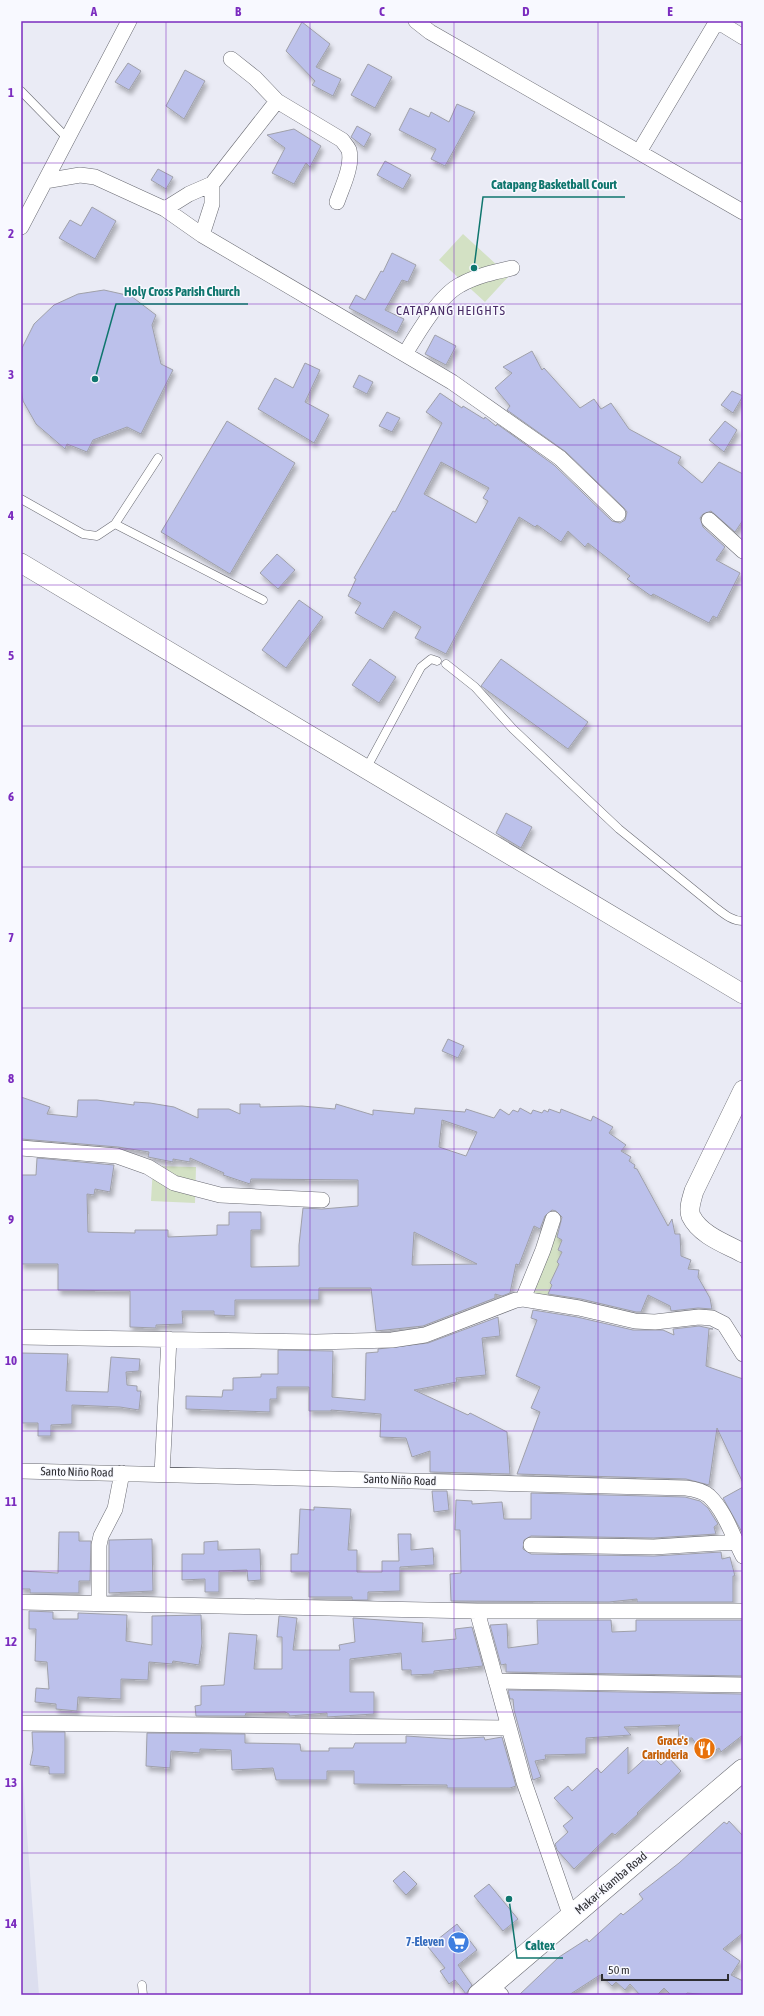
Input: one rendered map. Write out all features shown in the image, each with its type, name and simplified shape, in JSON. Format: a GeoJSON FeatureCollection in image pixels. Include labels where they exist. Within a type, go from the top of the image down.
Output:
{"type":"FeatureCollection","features":[{"type":"Feature","properties":{"kind":"main road","name":"Makar-Kiamba Road"},"geometry":{"type":"LineString","coordinates":[[490,1992],[571,1917],[743,1770]]}},
{"type":"Feature","properties":{"kind":"street"},"geometry":{"type":"LineString","coordinates":[[21,227],[129,21]]}},
{"type":"Feature","properties":{"kind":"street"},"geometry":{"type":"LineString","coordinates":[[416,21],[430,32],[743,212]]}},
{"type":"Feature","properties":{"kind":"street"},"geometry":{"type":"LineString","coordinates":[[639,152],[717,21],[743,37]]}},
{"type":"Feature","properties":{"kind":"street"},"geometry":{"type":"LineString","coordinates":[[232,59],[255,78],[277,101],[342,140],[348,149],[350,158],[346,176],[337,202]]}},
{"type":"Feature","properties":{"kind":"street"},"geometry":{"type":"LineString","coordinates":[[165,209],[189,194],[212,184],[277,101]]}},
{"type":"Feature","properties":{"kind":"street"},"geometry":{"type":"LineString","coordinates":[[45,181],[80,175],[96,177],[165,209],[202,235],[452,382],[560,458],[618,514]]}},
{"type":"Feature","properties":{"kind":"street"},"geometry":{"type":"LineString","coordinates":[[202,235],[210,211],[212,184]]}},
{"type":"Feature","properties":{"kind":"street"},"geometry":{"type":"LineString","coordinates":[[405,354],[425,321],[437,306],[458,285],[483,275],[512,268]]}},
{"type":"Feature","properties":{"kind":"street"},"geometry":{"type":"LineString","coordinates":[[709,520],[743,551]]}},
{"type":"Feature","properties":{"kind":"street"},"geometry":{"type":"LineString","coordinates":[[21,563],[743,994]]}},
{"type":"Feature","properties":{"kind":"street"},"geometry":{"type":"LineString","coordinates":[[743,1090],[694,1191],[691,1203],[691,1216],[702,1230],[743,1253]]}},
{"type":"Feature","properties":{"kind":"street"},"geometry":{"type":"LineString","coordinates":[[21,1148],[117,1156],[148,1167],[174,1183],[220,1195],[322,1200]]}},
{"type":"Feature","properties":{"kind":"street"},"geometry":{"type":"LineString","coordinates":[[524,1299],[553,1219]]}},
{"type":"Feature","properties":{"kind":"street"},"geometry":{"type":"LineString","coordinates":[[21,1337],[316,1342],[392,1340],[425,1335],[516,1300],[524,1299],[579,1308],[635,1321],[654,1322],[699,1317],[712,1318],[724,1324],[743,1354]]}},
{"type":"Feature","properties":{"kind":"street"},"geometry":{"type":"LineString","coordinates":[[162,1474],[169,1339]]}},
{"type":"Feature","properties":{"kind":"street","name":"Santo Niño Road"},"geometry":{"type":"LineString","coordinates":[[21,1471],[686,1488],[697,1490],[708,1496],[720,1512],[743,1556]]}},
{"type":"Feature","properties":{"kind":"street"},"geometry":{"type":"LineString","coordinates":[[99,1603],[99,1545],[101,1536],[115,1509],[122,1473]]}},
{"type":"Feature","properties":{"kind":"street"},"geometry":{"type":"LineString","coordinates":[[531,1545],[654,1547],[736,1542]]}},
{"type":"Feature","properties":{"kind":"street"},"geometry":{"type":"LineString","coordinates":[[21,1602],[477,1611],[743,1611]]}},
{"type":"Feature","properties":{"kind":"street"},"geometry":{"type":"LineString","coordinates":[[477,1611],[524,1782],[571,1917]]}},
{"type":"Feature","properties":{"kind":"street"},"geometry":{"type":"LineString","coordinates":[[496,1681],[743,1685]]}},
{"type":"Feature","properties":{"kind":"street"},"geometry":{"type":"LineString","coordinates":[[21,1723],[509,1728]]}},
{"type":"Feature","properties":{"kind":"lane"},"geometry":{"type":"LineString","coordinates":[[21,91],[67,138]]}},
{"type":"Feature","properties":{"kind":"lane"},"geometry":{"type":"LineString","coordinates":[[21,499],[83,534],[97,536],[115,524],[158,458]]}},
{"type":"Feature","properties":{"kind":"lane"},"geometry":{"type":"LineString","coordinates":[[115,524],[262,600]]}},
{"type":"Feature","properties":{"kind":"lane"},"geometry":{"type":"LineString","coordinates":[[366,769],[421,667],[431,659],[437,661]]}},
{"type":"Feature","properties":{"kind":"lane"},"geometry":{"type":"LineString","coordinates":[[446,664],[475,687],[513,729],[619,828],[728,917],[737,921],[743,921]]}},
{"type":"Feature","properties":{"kind":"lane"},"geometry":{"type":"LineString","coordinates":[[142,1985],[143,1995]]}},
{"type":"Feature","properties":{"kind":"shaded area"},"geometry":{"type":"Polygon","coordinates":[[[21,1780],[23,1780],[39,1995],[21,1995],[21,1780]]]}},
{"type":"Feature","properties":{"kind":"green space"},"geometry":{"type":"Polygon","coordinates":[[[463,234],[509,276],[485,302],[439,260],[463,234]]]}},
{"type":"Feature","properties":{"kind":"green space"},"geometry":{"type":"Polygon","coordinates":[[[153,1166],[196,1167],[195,1203],[151,1201],[153,1166]]]}},
{"type":"Feature","properties":{"kind":"green space"},"geometry":{"type":"Polygon","coordinates":[[[547,1228],[572,1237],[550,1298],[524,1289],[547,1228]]]}},
{"type":"Feature","properties":{"kind":"building"},"geometry":{"type":"Polygon","coordinates":[[[302,22],[330,44],[316,67],[341,79],[333,96],[312,85],[315,81],[286,51],[302,22]]]}},
{"type":"Feature","properties":{"kind":"building"},"geometry":{"type":"Polygon","coordinates":[[[128,63],[141,71],[129,90],[115,82],[128,63]]]}},
{"type":"Feature","properties":{"kind":"building"},"geometry":{"type":"Polygon","coordinates":[[[368,64],[392,77],[375,108],[351,95],[368,64]]]}},
{"type":"Feature","properties":{"kind":"building"},"geometry":{"type":"Polygon","coordinates":[[[185,70],[205,81],[184,119],[166,106],[185,70]]]}},
{"type":"Feature","properties":{"kind":"building"},"geometry":{"type":"Polygon","coordinates":[[[457,104],[475,112],[445,166],[431,159],[436,149],[399,130],[410,108],[429,117],[431,112],[449,122],[457,104]]]}},
{"type":"Feature","properties":{"kind":"building"},"geometry":{"type":"Polygon","coordinates":[[[357,126],[371,134],[364,147],[351,137],[357,126]]]}},
{"type":"Feature","properties":{"kind":"building"},"geometry":{"type":"Polygon","coordinates":[[[294,129],[321,146],[310,167],[306,163],[294,184],[272,173],[285,148],[267,135],[294,129]]]}},
{"type":"Feature","properties":{"kind":"building"},"geometry":{"type":"Polygon","coordinates":[[[385,161],[411,175],[403,189],[377,175],[385,161]]]}},
{"type":"Feature","properties":{"kind":"building"},"geometry":{"type":"Polygon","coordinates":[[[158,169],[173,177],[166,189],[151,180],[158,169]]]}},
{"type":"Feature","properties":{"kind":"building"},"geometry":{"type":"Polygon","coordinates":[[[92,207],[116,221],[95,259],[59,238],[70,220],[81,226],[92,207]]]}},
{"type":"Feature","properties":{"kind":"building"},"geometry":{"type":"Polygon","coordinates":[[[392,253],[416,265],[408,282],[402,280],[385,310],[404,319],[397,333],[349,308],[356,295],[365,300],[381,271],[383,272],[392,253]]]}},
{"type":"Feature","properties":{"kind":"building"},"geometry":{"type":"Polygon","coordinates":[[[104,290],[131,296],[156,315],[152,325],[161,364],[173,370],[141,434],[127,427],[93,440],[87,452],[67,444],[65,449],[36,424],[23,401],[21,388],[22,348],[34,324],[54,305],[78,294],[104,290]]]}},
{"type":"Feature","properties":{"kind":"building"},"geometry":{"type":"Polygon","coordinates":[[[435,335],[456,346],[446,365],[425,354],[435,335]]]}},
{"type":"Feature","properties":{"kind":"building"},"geometry":{"type":"Polygon","coordinates":[[[532,351],[542,370],[544,368],[580,408],[594,399],[601,409],[611,403],[629,429],[681,457],[678,463],[702,483],[719,462],[743,474],[743,520],[735,532],[711,511],[703,514],[700,518],[703,527],[725,547],[716,560],[740,573],[717,618],[713,616],[709,623],[653,594],[651,596],[627,579],[630,576],[588,543],[585,547],[568,531],[561,542],[537,525],[535,527],[519,517],[446,654],[415,638],[421,627],[394,611],[383,629],[355,613],[361,603],[348,596],[356,579],[354,578],[393,511],[395,512],[442,423],[426,412],[440,393],[462,408],[463,406],[484,419],[485,417],[496,426],[497,424],[554,465],[612,521],[620,523],[625,520],[627,512],[624,508],[566,452],[507,410],[510,406],[495,388],[512,373],[503,367],[532,351]],[[441,462],[424,494],[476,523],[488,501],[483,498],[489,488],[441,462]]]}},
{"type":"Feature","properties":{"kind":"building"},"geometry":{"type":"Polygon","coordinates":[[[305,363],[320,370],[305,402],[329,415],[314,443],[258,409],[275,378],[293,388],[305,363]]]}},
{"type":"Feature","properties":{"kind":"building"},"geometry":{"type":"Polygon","coordinates":[[[359,375],[373,382],[367,394],[353,387],[359,375]]]}},
{"type":"Feature","properties":{"kind":"building"},"geometry":{"type":"Polygon","coordinates":[[[732,391],[743,396],[733,413],[721,405],[732,391]]]}},
{"type":"Feature","properties":{"kind":"building"},"geometry":{"type":"Polygon","coordinates":[[[387,412],[400,418],[392,432],[379,426],[387,412]]]}},
{"type":"Feature","properties":{"kind":"building"},"geometry":{"type":"Polygon","coordinates":[[[227,421],[295,463],[230,574],[161,532],[227,421]]]}},
{"type":"Feature","properties":{"kind":"building"},"geometry":{"type":"Polygon","coordinates":[[[725,421],[737,430],[724,452],[709,440],[725,421]]]}},
{"type":"Feature","properties":{"kind":"building"},"geometry":{"type":"Polygon","coordinates":[[[277,554],[295,570],[278,589],[260,573],[277,554]]]}},
{"type":"Feature","properties":{"kind":"building"},"geometry":{"type":"Polygon","coordinates":[[[299,600],[323,617],[286,668],[262,650],[299,600]]]}},
{"type":"Feature","properties":{"kind":"building"},"geometry":{"type":"Polygon","coordinates":[[[370,659],[396,677],[379,703],[352,685],[370,659]]]}},
{"type":"Feature","properties":{"kind":"building"},"geometry":{"type":"Polygon","coordinates":[[[501,659],[588,722],[568,749],[481,686],[501,659]]]}},
{"type":"Feature","properties":{"kind":"building"},"geometry":{"type":"Polygon","coordinates":[[[506,813],[532,827],[521,848],[496,833],[506,813]]]}},
{"type":"Feature","properties":{"kind":"building"},"geometry":{"type":"Polygon","coordinates":[[[448,1039],[464,1046],[458,1058],[442,1051],[448,1039]]]}},
{"type":"Feature","properties":{"kind":"building"},"geometry":{"type":"Polygon","coordinates":[[[21,1097],[50,1107],[47,1114],[77,1117],[78,1100],[97,1100],[134,1105],[134,1102],[150,1103],[174,1107],[198,1118],[198,1109],[229,1109],[240,1114],[240,1104],[260,1104],[260,1107],[302,1106],[335,1109],[336,1104],[373,1115],[373,1110],[414,1114],[415,1108],[465,1112],[466,1109],[494,1118],[500,1109],[509,1115],[513,1110],[518,1112],[520,1108],[531,1114],[533,1110],[542,1113],[544,1110],[548,1112],[549,1109],[560,1113],[561,1109],[591,1121],[593,1116],[613,1127],[609,1133],[626,1145],[621,1151],[631,1157],[629,1161],[635,1165],[634,1168],[637,1169],[668,1226],[672,1219],[675,1234],[680,1234],[681,1256],[691,1260],[688,1269],[699,1270],[698,1277],[710,1298],[712,1309],[698,1308],[671,1311],[670,1306],[648,1295],[641,1312],[636,1312],[581,1299],[548,1294],[552,1285],[550,1283],[559,1264],[557,1262],[562,1252],[558,1250],[562,1240],[557,1237],[562,1217],[556,1211],[552,1210],[545,1216],[540,1229],[534,1226],[519,1265],[516,1264],[510,1293],[502,1296],[495,1294],[495,1298],[423,1326],[376,1331],[371,1288],[319,1288],[319,1300],[235,1300],[235,1316],[214,1315],[214,1311],[182,1311],[183,1324],[156,1325],[156,1328],[130,1327],[130,1291],[58,1290],[58,1264],[21,1264],[21,1175],[36,1175],[37,1158],[114,1165],[110,1192],[95,1189],[94,1195],[87,1194],[88,1232],[135,1233],[135,1230],[168,1230],[168,1237],[217,1235],[217,1225],[229,1225],[229,1212],[261,1212],[261,1230],[251,1230],[251,1267],[299,1266],[299,1245],[303,1208],[322,1209],[358,1206],[358,1180],[251,1179],[250,1184],[223,1175],[224,1173],[190,1158],[190,1162],[173,1159],[173,1162],[148,1157],[149,1152],[118,1147],[21,1139],[21,1097]],[[442,1120],[439,1147],[466,1156],[477,1132],[442,1120]],[[414,1232],[412,1265],[477,1264],[414,1232]]]}},
{"type":"Feature","properties":{"kind":"building"},"geometry":{"type":"Polygon","coordinates":[[[533,1310],[577,1317],[633,1330],[663,1330],[674,1335],[673,1329],[699,1326],[713,1329],[709,1329],[706,1366],[743,1379],[743,1483],[717,1428],[709,1485],[686,1479],[517,1474],[540,1412],[531,1408],[540,1387],[516,1376],[537,1320],[531,1318],[533,1310]]]}},
{"type":"Feature","properties":{"kind":"building"},"geometry":{"type":"Polygon","coordinates":[[[498,1317],[500,1336],[482,1338],[486,1375],[456,1378],[457,1382],[414,1390],[468,1415],[470,1413],[507,1432],[510,1474],[430,1472],[430,1451],[412,1457],[406,1438],[380,1437],[381,1414],[331,1410],[309,1411],[309,1387],[277,1387],[277,1399],[270,1399],[270,1412],[186,1409],[186,1396],[222,1397],[223,1390],[233,1390],[233,1378],[261,1377],[261,1374],[278,1374],[278,1350],[333,1351],[332,1397],[365,1400],[366,1353],[378,1352],[378,1349],[428,1343],[498,1317]]]}},
{"type":"Feature","properties":{"kind":"building"},"geometry":{"type":"Polygon","coordinates":[[[21,1353],[68,1354],[66,1391],[108,1392],[111,1357],[140,1359],[139,1371],[126,1372],[127,1385],[137,1386],[137,1391],[141,1391],[139,1410],[120,1407],[72,1405],[72,1424],[51,1425],[51,1436],[38,1436],[38,1423],[22,1423],[21,1353]]]}},
{"type":"Feature","properties":{"kind":"building"},"geometry":{"type":"Polygon","coordinates":[[[743,1487],[743,1534],[723,1498],[743,1487]]]}},
{"type":"Feature","properties":{"kind":"building"},"geometry":{"type":"Polygon","coordinates":[[[432,1491],[447,1491],[449,1510],[434,1512],[432,1491]]]}},
{"type":"Feature","properties":{"kind":"building"},"geometry":{"type":"Polygon","coordinates":[[[531,1493],[685,1497],[700,1501],[708,1508],[718,1524],[714,1527],[716,1534],[654,1538],[531,1536],[524,1540],[523,1549],[531,1554],[654,1556],[721,1552],[722,1559],[730,1557],[735,1576],[733,1576],[733,1602],[637,1602],[637,1599],[609,1602],[451,1601],[450,1574],[461,1573],[460,1530],[455,1530],[456,1500],[472,1501],[472,1504],[502,1502],[504,1519],[531,1519],[531,1493]]]}},
{"type":"Feature","properties":{"kind":"building"},"geometry":{"type":"Polygon","coordinates":[[[314,1507],[351,1509],[348,1550],[357,1550],[357,1572],[382,1572],[382,1561],[399,1561],[398,1534],[411,1534],[411,1550],[433,1548],[434,1565],[400,1567],[400,1591],[368,1592],[368,1600],[352,1600],[352,1597],[309,1597],[309,1572],[291,1572],[291,1554],[298,1554],[300,1509],[314,1510],[314,1507]]]}},
{"type":"Feature","properties":{"kind":"building"},"geometry":{"type":"Polygon","coordinates":[[[59,1532],[79,1532],[79,1541],[91,1541],[90,1581],[79,1581],[79,1593],[30,1593],[30,1589],[21,1589],[21,1571],[58,1573],[59,1532]]]}},
{"type":"Feature","properties":{"kind":"building"},"geometry":{"type":"Polygon","coordinates":[[[152,1539],[153,1591],[109,1593],[109,1540],[152,1539]]]}},
{"type":"Feature","properties":{"kind":"building"},"geometry":{"type":"Polygon","coordinates":[[[218,1541],[218,1550],[260,1549],[261,1580],[248,1581],[247,1570],[219,1571],[219,1592],[205,1592],[205,1579],[182,1580],[182,1554],[204,1554],[204,1542],[218,1541]]]}},
{"type":"Feature","properties":{"kind":"building"},"geometry":{"type":"Polygon","coordinates":[[[29,1611],[53,1612],[53,1619],[78,1619],[78,1613],[127,1615],[126,1641],[152,1645],[152,1616],[201,1615],[202,1643],[199,1665],[173,1661],[172,1664],[149,1662],[148,1680],[121,1679],[121,1699],[78,1697],[77,1711],[56,1709],[56,1704],[35,1702],[36,1688],[49,1689],[47,1662],[35,1661],[36,1629],[29,1629],[29,1611]]]}},
{"type":"Feature","properties":{"kind":"building"},"geometry":{"type":"Polygon","coordinates":[[[279,1616],[297,1618],[293,1650],[340,1650],[339,1645],[355,1642],[353,1618],[423,1623],[422,1642],[456,1639],[455,1629],[472,1627],[483,1666],[434,1671],[434,1674],[411,1675],[411,1670],[402,1670],[401,1653],[350,1659],[350,1692],[374,1692],[374,1714],[327,1717],[327,1713],[289,1716],[289,1714],[285,1712],[246,1713],[245,1716],[196,1716],[195,1706],[201,1705],[201,1686],[224,1685],[229,1633],[257,1635],[254,1669],[282,1669],[282,1637],[277,1637],[279,1616]]]}},
{"type":"Feature","properties":{"kind":"building"},"geometry":{"type":"Polygon","coordinates":[[[537,1620],[611,1620],[612,1632],[636,1631],[636,1620],[743,1620],[743,1676],[506,1672],[506,1664],[501,1665],[490,1625],[507,1624],[508,1648],[538,1644],[537,1620]]]}},
{"type":"Feature","properties":{"kind":"building"},"geometry":{"type":"Polygon","coordinates":[[[508,1690],[743,1694],[743,1735],[721,1752],[719,1748],[704,1757],[692,1738],[679,1739],[678,1727],[680,1725],[624,1727],[631,1735],[586,1738],[586,1754],[545,1755],[546,1759],[535,1761],[541,1777],[533,1780],[514,1710],[513,1699],[510,1699],[508,1690]]]}},
{"type":"Feature","properties":{"kind":"building"},"geometry":{"type":"Polygon","coordinates":[[[32,1732],[65,1732],[65,1774],[49,1774],[49,1767],[30,1765],[33,1750],[32,1732]]]}},
{"type":"Feature","properties":{"kind":"building"},"geometry":{"type":"Polygon","coordinates":[[[147,1733],[245,1734],[245,1743],[300,1744],[301,1751],[329,1751],[329,1748],[353,1748],[355,1743],[406,1743],[406,1736],[452,1739],[484,1737],[485,1740],[502,1737],[516,1786],[510,1788],[447,1788],[447,1785],[354,1784],[354,1771],[327,1771],[327,1780],[276,1780],[273,1768],[232,1770],[231,1750],[200,1749],[200,1753],[171,1751],[170,1768],[146,1766],[147,1733]]]}},
{"type":"Feature","properties":{"kind":"building"},"geometry":{"type":"Polygon","coordinates":[[[628,1747],[628,1774],[650,1754],[661,1765],[669,1758],[681,1771],[637,1813],[638,1814],[615,1835],[612,1833],[574,1869],[557,1850],[555,1844],[568,1832],[563,1826],[573,1818],[554,1798],[568,1786],[572,1791],[597,1768],[601,1773],[628,1747]]]}},
{"type":"Feature","properties":{"kind":"building"},"geometry":{"type":"Polygon","coordinates":[[[729,1821],[743,1836],[743,1933],[723,1949],[740,1961],[731,1975],[743,1981],[743,1995],[708,1995],[687,1993],[685,1995],[671,1995],[664,1988],[657,1995],[640,1995],[630,1984],[625,1990],[616,1982],[612,1986],[600,1975],[569,1995],[519,1995],[559,1957],[587,1939],[589,1942],[621,1913],[623,1915],[643,1899],[639,1894],[679,1863],[724,1822],[727,1824],[729,1821]]]}},
{"type":"Feature","properties":{"kind":"building"},"geometry":{"type":"Polygon","coordinates":[[[404,1871],[417,1884],[406,1895],[393,1881],[404,1871]]]}},
{"type":"Feature","properties":{"kind":"building"},"geometry":{"type":"Polygon","coordinates":[[[489,1884],[518,1919],[503,1931],[474,1896],[489,1884]]]}},
{"type":"Feature","properties":{"kind":"building"},"geometry":{"type":"Polygon","coordinates":[[[457,1924],[477,1950],[458,1965],[472,1985],[466,1994],[455,1980],[449,1984],[440,1971],[445,1968],[428,1947],[457,1924]]]}},
{"type":"Feature","properties":{"kind":"place","name":"Catapang Basketball Court"},"geometry":{"type":"Point","coordinates":[474,268]}},
{"type":"Feature","properties":{"kind":"place","name":"Holy Cross Parish Church"},"geometry":{"type":"Point","coordinates":[95,379]}},
{"type":"Feature","properties":{"kind":"place","name":"Grace's Carinderia"},"geometry":{"type":"Point","coordinates":[704,1748]}},
{"type":"Feature","properties":{"kind":"place","name":"Caltex"},"geometry":{"type":"Point","coordinates":[509,1899]}},
{"type":"Feature","properties":{"kind":"place","name":"7-Eleven"},"geometry":{"type":"Point","coordinates":[459,1942]}},
{"type":"Feature","properties":{"kind":"district","name":"CATAPANG HEIGHTS"},"geometry":{"type":"Point","coordinates":[451,310]}}]}
